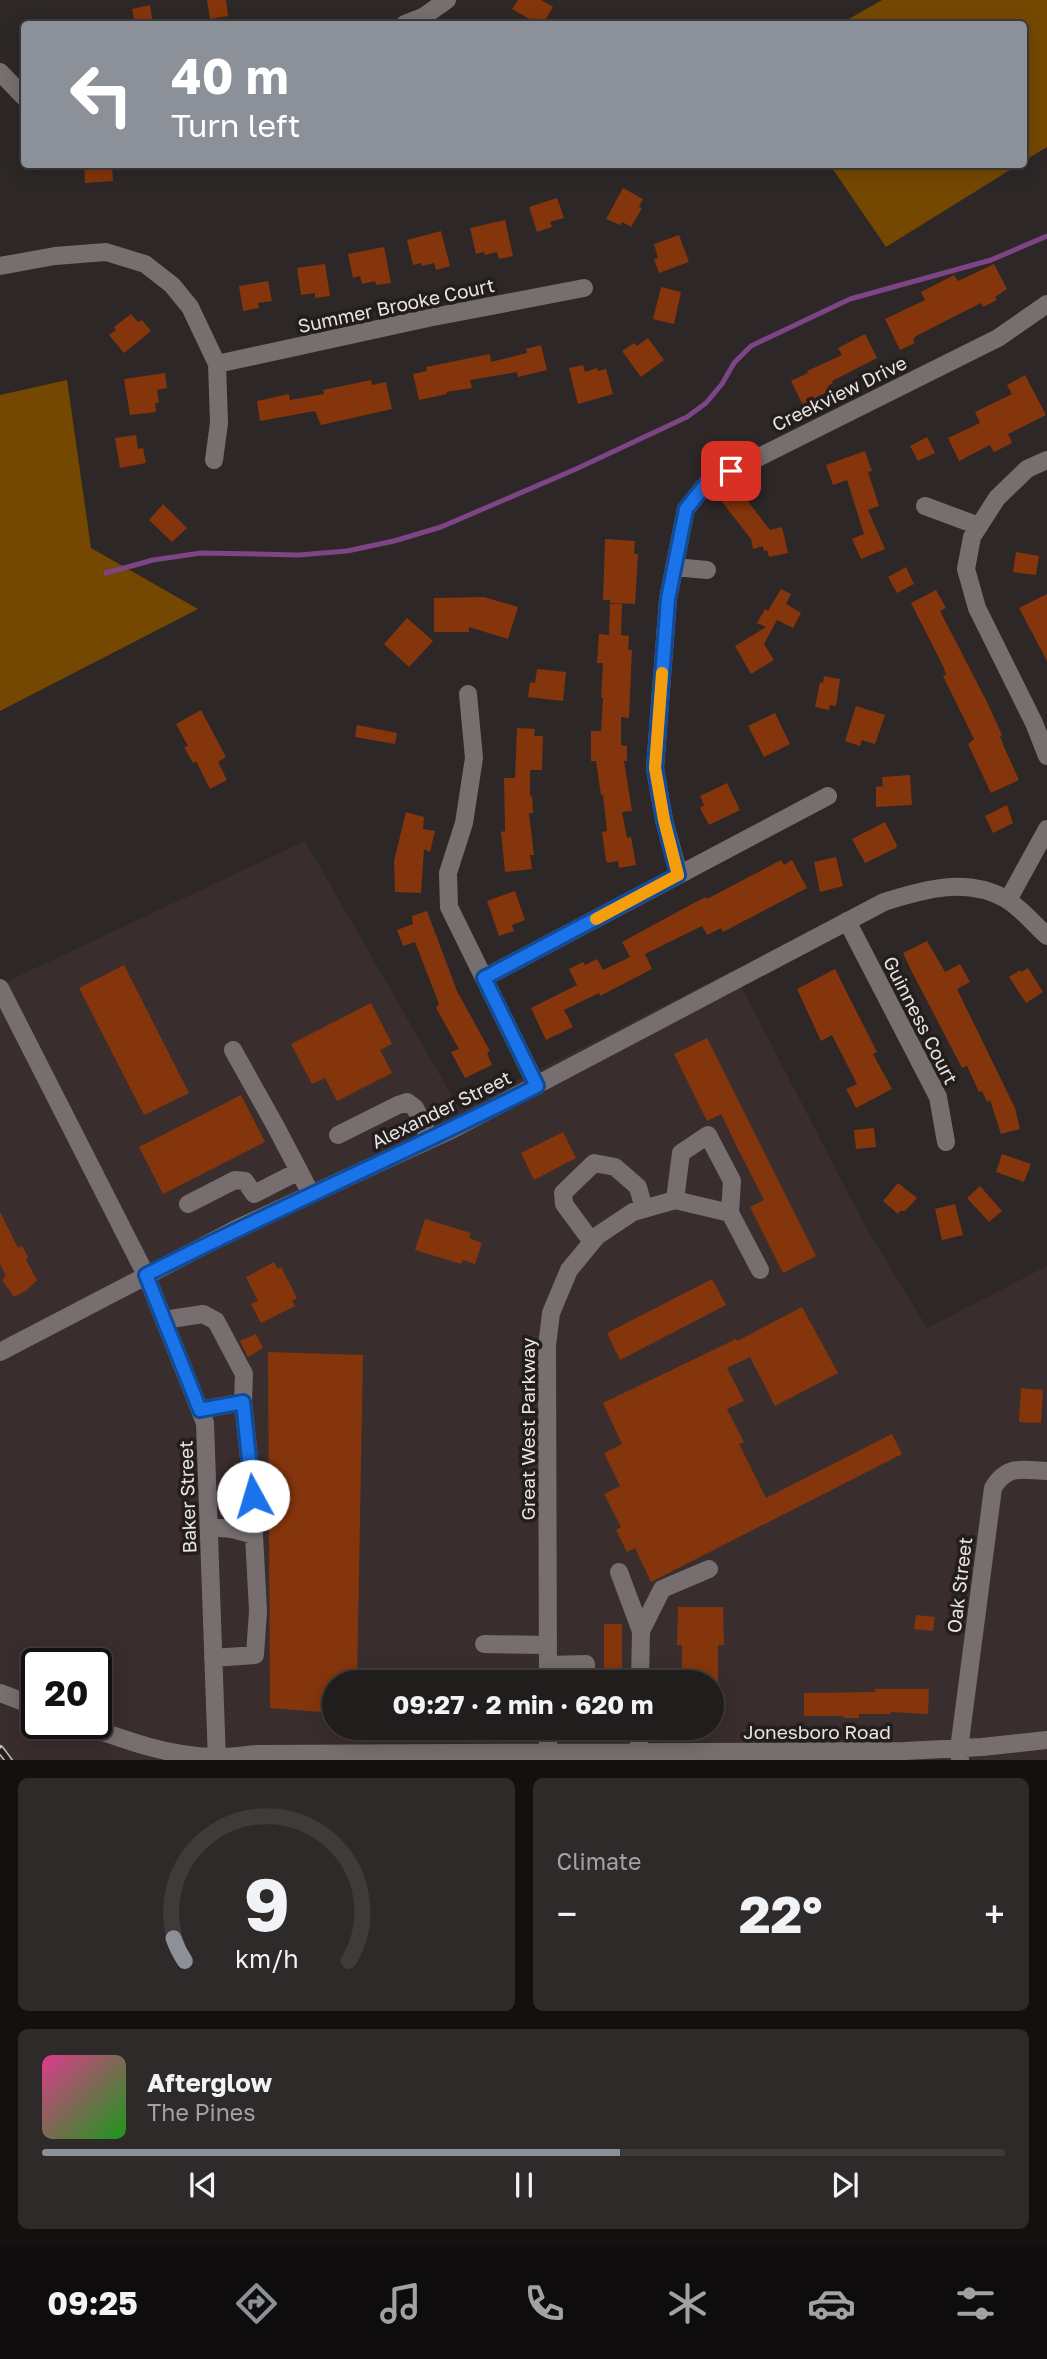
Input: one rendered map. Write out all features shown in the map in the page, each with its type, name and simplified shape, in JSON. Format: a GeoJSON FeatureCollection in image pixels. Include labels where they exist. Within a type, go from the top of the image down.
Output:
{"type":"FeatureCollection","features":[{"type":"Feature","properties":{"kind":"street"},"geometry":{"type":"LineString","coordinates":[[413,21],[447,0]]}},
{"type":"Feature","properties":{"kind":"street"},"geometry":{"type":"LineString","coordinates":[[0,72],[21,94]]}},
{"type":"Feature","properties":{"kind":"street"},"geometry":{"type":"LineString","coordinates":[[0,266],[55,256],[106,252],[145,264],[172,285],[190,307],[217,364],[219,423],[214,460]]}},
{"type":"Feature","properties":{"kind":"street","name":"Summer Brooke Court"},"geometry":{"type":"LineString","coordinates":[[217,364],[428,318],[584,288]]}},
{"type":"Feature","properties":{"kind":"street","name":"Creekview Drive"},"geometry":{"type":"LineString","coordinates":[[678,875],[664,820],[655,768],[668,599],[686,509],[707,483],[998,338],[1047,304]]}},
{"type":"Feature","properties":{"kind":"street"},"geometry":{"type":"LineString","coordinates":[[1047,460],[1027,469],[997,498],[972,537],[966,569],[977,608],[1034,723],[1047,756]]}},
{"type":"Feature","properties":{"kind":"street"},"geometry":{"type":"LineString","coordinates":[[925,506],[979,526]]}},
{"type":"Feature","properties":{"kind":"street"},"geometry":{"type":"LineString","coordinates":[[674,567],[707,570]]}},
{"type":"Feature","properties":{"kind":"street"},"geometry":{"type":"LineString","coordinates":[[468,694],[474,758],[464,823],[448,873],[449,907],[537,1086]]}},
{"type":"Feature","properties":{"kind":"street"},"geometry":{"type":"LineString","coordinates":[[484,978],[828,796]]}},
{"type":"Feature","properties":{"kind":"street"},"geometry":{"type":"LineString","coordinates":[[1008,900],[1047,830]]}},
{"type":"Feature","properties":{"kind":"street","name":"Alexander Street"},"geometry":{"type":"LineString","coordinates":[[0,1352],[265,1215],[537,1086],[884,902],[929,888],[964,886],[985,890],[1008,900],[1047,936]]}},
{"type":"Feature","properties":{"kind":"street","name":"Guinness Court"},"geometry":{"type":"LineString","coordinates":[[848,921],[938,1097],[946,1142]]}},
{"type":"Feature","properties":{"kind":"street","name":"Baker Street"},"geometry":{"type":"LineString","coordinates":[[0,988],[146,1275],[205,1423],[216,1759]]}},
{"type":"Feature","properties":{"kind":"street"},"geometry":{"type":"LineString","coordinates":[[233,1050],[311,1194]]}},
{"type":"Feature","properties":{"kind":"street"},"geometry":{"type":"LineString","coordinates":[[338,1135],[407,1102],[415,1108],[430,1139]]}},
{"type":"Feature","properties":{"kind":"street"},"geometry":{"type":"LineString","coordinates":[[730,1213],[676,1199],[681,1153],[708,1136],[732,1181],[730,1213],[760,1270]]}},
{"type":"Feature","properties":{"kind":"street"},"geometry":{"type":"LineString","coordinates":[[592,1242],[564,1204],[563,1193],[594,1163],[615,1167],[638,1187],[644,1209]]}},
{"type":"Feature","properties":{"kind":"street"},"geometry":{"type":"LineString","coordinates":[[254,1194],[299,1171]]}},
{"type":"Feature","properties":{"kind":"street"},"geometry":{"type":"LineString","coordinates":[[188,1204],[235,1180],[245,1181],[265,1215]]}},
{"type":"Feature","properties":{"kind":"street","name":"Great West Parkway"},"geometry":{"type":"LineString","coordinates":[[548,1670],[547,1346],[551,1312],[569,1270],[597,1236],[633,1212],[676,1199]]}},
{"type":"Feature","properties":{"kind":"street"},"geometry":{"type":"LineString","coordinates":[[164,1320],[203,1314],[216,1321],[244,1374],[243,1402],[253,1496],[258,1611],[255,1655],[213,1658]]}},
{"type":"Feature","properties":{"kind":"street"},"geometry":{"type":"LineString","coordinates":[[200,1410],[243,1402]]}},
{"type":"Feature","properties":{"kind":"street","name":"Oak Street"},"geometry":{"type":"LineString","coordinates":[[960,1755],[993,1488],[1001,1475],[1012,1470],[1047,1471]]}},
{"type":"Feature","properties":{"kind":"street"},"geometry":{"type":"LineString","coordinates":[[209,1527],[254,1535]]}},
{"type":"Feature","properties":{"kind":"street"},"geometry":{"type":"LineString","coordinates":[[641,1631],[662,1589],[709,1569]]}},
{"type":"Feature","properties":{"kind":"street"},"geometry":{"type":"LineString","coordinates":[[620,1572],[641,1631],[640,1670]]}},
{"type":"Feature","properties":{"kind":"street"},"geometry":{"type":"LineString","coordinates":[[484,1644],[548,1645]]}},
{"type":"Feature","properties":{"kind":"street"},"geometry":{"type":"LineString","coordinates":[[561,1670],[586,1664],[586,1670]]}},
{"type":"Feature","properties":{"kind":"street"},"geometry":{"type":"LineString","coordinates":[[0,1693],[21,1701]]}},
{"type":"Feature","properties":{"kind":"street","name":"Jonesboro Road"},"geometry":{"type":"LineString","coordinates":[[112,1736],[172,1753],[216,1759],[258,1754],[548,1757],[639,1754],[758,1757],[960,1755],[1047,1740]]}},
{"type":"Feature","properties":{"kind":"street"},"geometry":{"type":"LineString","coordinates":[[639,1740],[639,1754]]}},
{"type":"Feature","properties":{"kind":"street","name":"Jonesboro Road"},"geometry":{"type":"LineString","coordinates":[[1012,1744],[1047,1752]]}},
{"type":"Feature","properties":{"kind":"shaded area"},"geometry":{"type":"Polygon","coordinates":[[[882,0],[1047,0],[1047,147],[1027,159],[1027,21],[845,21],[882,0]]]}},
{"type":"Feature","properties":{"kind":"shaded area"},"geometry":{"type":"Polygon","coordinates":[[[832,168],[1013,168],[886,247],[832,168]]]}},
{"type":"Feature","properties":{"kind":"shaded area"},"geometry":{"type":"Polygon","coordinates":[[[67,380],[91,548],[198,609],[0,711],[0,395],[67,380]]]}},
{"type":"Feature","properties":{"kind":"shaded area"},"geometry":{"type":"Polygon","coordinates":[[[305,841],[460,1110],[733,970],[862,1220],[927,1328],[1047,1266],[1047,1760],[0,1760],[0,987],[8,981],[305,841]]]}},
{"type":"Feature","properties":{"kind":"building"},"geometry":{"type":"Polygon","coordinates":[[[207,0],[226,0],[228,16],[210,19],[207,0]]]}},
{"type":"Feature","properties":{"kind":"building"},"geometry":{"type":"Polygon","coordinates":[[[518,0],[541,0],[553,7],[545,21],[533,18],[531,20],[512,9],[518,0]]]}},
{"type":"Feature","properties":{"kind":"building"},"geometry":{"type":"Polygon","coordinates":[[[150,5],[153,21],[134,21],[132,9],[150,5]]]}},
{"type":"Feature","properties":{"kind":"building"},"geometry":{"type":"Polygon","coordinates":[[[84,168],[112,168],[113,181],[85,183],[84,168]]]}},
{"type":"Feature","properties":{"kind":"building"},"geometry":{"type":"Polygon","coordinates":[[[623,188],[643,199],[639,207],[642,208],[631,227],[606,219],[623,188]]]}},
{"type":"Feature","properties":{"kind":"building"},"geometry":{"type":"Polygon","coordinates":[[[557,198],[564,218],[550,222],[552,227],[537,232],[529,207],[557,198]]]}},
{"type":"Feature","properties":{"kind":"building"},"geometry":{"type":"Polygon","coordinates":[[[505,220],[513,256],[499,259],[497,252],[476,254],[470,228],[505,220]]]}},
{"type":"Feature","properties":{"kind":"building"},"geometry":{"type":"Polygon","coordinates":[[[441,231],[450,266],[436,270],[434,263],[413,265],[407,240],[441,231]]]}},
{"type":"Feature","properties":{"kind":"building"},"geometry":{"type":"Polygon","coordinates":[[[679,235],[689,262],[659,273],[654,259],[658,258],[654,244],[679,235]]]}},
{"type":"Feature","properties":{"kind":"building"},"geometry":{"type":"Polygon","coordinates":[[[384,247],[391,283],[376,285],[375,281],[362,284],[360,276],[353,278],[348,254],[384,247]]]}},
{"type":"Feature","properties":{"kind":"building"},"geometry":{"type":"Polygon","coordinates":[[[325,264],[330,296],[315,298],[315,293],[301,295],[297,268],[325,264]]]}},
{"type":"Feature","properties":{"kind":"building"},"geometry":{"type":"Polygon","coordinates":[[[994,264],[1007,289],[995,297],[997,300],[983,307],[981,303],[916,336],[913,340],[915,343],[900,350],[885,319],[925,300],[921,292],[954,275],[958,281],[994,264]]]}},
{"type":"Feature","properties":{"kind":"building"},"geometry":{"type":"Polygon","coordinates":[[[268,281],[272,301],[258,303],[259,308],[243,311],[239,286],[268,281]]]}},
{"type":"Feature","properties":{"kind":"building"},"geometry":{"type":"Polygon","coordinates":[[[661,287],[681,292],[674,324],[653,319],[661,287]]]}},
{"type":"Feature","properties":{"kind":"building"},"geometry":{"type":"Polygon","coordinates":[[[131,314],[138,322],[142,320],[151,331],[124,353],[109,335],[116,330],[114,327],[131,314]]]}},
{"type":"Feature","properties":{"kind":"building"},"geometry":{"type":"Polygon","coordinates":[[[865,334],[877,358],[832,381],[828,386],[830,390],[803,405],[791,381],[842,355],[838,348],[865,334]]]}},
{"type":"Feature","properties":{"kind":"building"},"geometry":{"type":"Polygon","coordinates":[[[648,338],[664,360],[641,377],[622,351],[634,343],[637,346],[648,338]]]}},
{"type":"Feature","properties":{"kind":"building"},"geometry":{"type":"Polygon","coordinates":[[[541,345],[547,370],[518,377],[517,372],[470,380],[472,388],[419,400],[413,374],[427,371],[426,367],[490,354],[491,362],[527,353],[526,349],[541,345]]]}},
{"type":"Feature","properties":{"kind":"building"},"geometry":{"type":"Polygon","coordinates":[[[583,365],[585,372],[597,368],[598,371],[606,369],[613,394],[578,404],[569,368],[583,365]]]}},
{"type":"Feature","properties":{"kind":"building"},"geometry":{"type":"Polygon","coordinates":[[[165,373],[167,388],[157,390],[159,402],[155,404],[156,412],[130,415],[124,379],[165,373]]]}},
{"type":"Feature","properties":{"kind":"building"},"geometry":{"type":"Polygon","coordinates":[[[1025,375],[1046,415],[1008,434],[1012,443],[994,452],[990,445],[959,461],[948,438],[980,423],[975,412],[1012,394],[1007,385],[1025,375]]]}},
{"type":"Feature","properties":{"kind":"building"},"geometry":{"type":"Polygon","coordinates":[[[371,380],[372,385],[386,382],[392,409],[321,425],[315,411],[260,421],[257,401],[289,394],[290,400],[324,394],[323,390],[371,380]]]}},
{"type":"Feature","properties":{"kind":"building"},"geometry":{"type":"Polygon","coordinates":[[[136,435],[138,449],[143,448],[146,463],[120,468],[115,438],[136,435]]]}},
{"type":"Feature","properties":{"kind":"building"},"geometry":{"type":"Polygon","coordinates":[[[927,437],[935,453],[918,461],[910,446],[927,437]]]}},
{"type":"Feature","properties":{"kind":"building"},"geometry":{"type":"Polygon","coordinates":[[[865,451],[872,471],[868,472],[879,506],[868,510],[885,549],[861,559],[852,539],[864,534],[847,480],[833,485],[826,465],[865,451]]]}},
{"type":"Feature","properties":{"kind":"building"},"geometry":{"type":"Polygon","coordinates":[[[739,490],[770,530],[782,527],[788,553],[769,557],[763,546],[753,549],[751,539],[722,502],[739,490]]]}},
{"type":"Feature","properties":{"kind":"building"},"geometry":{"type":"Polygon","coordinates":[[[163,504],[187,528],[172,542],[149,520],[163,504]]]}},
{"type":"Feature","properties":{"kind":"building"},"geometry":{"type":"Polygon","coordinates":[[[605,539],[635,541],[634,554],[638,554],[635,604],[610,603],[610,600],[603,600],[605,539]]]}},
{"type":"Feature","properties":{"kind":"building"},"geometry":{"type":"Polygon","coordinates":[[[1016,552],[1039,556],[1036,575],[1013,572],[1016,552]]]}},
{"type":"Feature","properties":{"kind":"building"},"geometry":{"type":"Polygon","coordinates":[[[906,567],[914,584],[897,593],[888,577],[906,567]]]}},
{"type":"Feature","properties":{"kind":"building"},"geometry":{"type":"Polygon","coordinates":[[[781,589],[791,594],[786,604],[801,613],[793,628],[777,620],[764,644],[774,660],[751,674],[735,646],[766,627],[757,623],[781,589]]]}},
{"type":"Feature","properties":{"kind":"building"},"geometry":{"type":"Polygon","coordinates":[[[936,590],[946,608],[940,611],[988,704],[1019,780],[991,793],[968,744],[974,739],[943,676],[946,675],[944,668],[911,603],[936,590]]]}},
{"type":"Feature","properties":{"kind":"building"},"geometry":{"type":"Polygon","coordinates":[[[1047,594],[1047,661],[1019,608],[1047,594]]]}},
{"type":"Feature","properties":{"kind":"building"},"geometry":{"type":"Polygon","coordinates":[[[484,597],[518,607],[508,639],[469,627],[469,632],[434,632],[434,598],[484,597]]]}},
{"type":"Feature","properties":{"kind":"building"},"geometry":{"type":"Polygon","coordinates":[[[610,604],[622,604],[621,635],[629,636],[628,650],[632,650],[629,718],[621,717],[621,745],[627,746],[627,761],[624,761],[632,811],[622,812],[627,838],[631,837],[636,865],[619,868],[618,861],[606,861],[602,832],[607,831],[603,795],[596,761],[591,761],[591,731],[601,731],[603,663],[597,663],[599,634],[609,635],[610,604]]]}},
{"type":"Feature","properties":{"kind":"building"},"geometry":{"type":"Polygon","coordinates":[[[407,618],[433,641],[409,667],[384,644],[407,618]]]}},
{"type":"Feature","properties":{"kind":"building"},"geometry":{"type":"Polygon","coordinates":[[[537,669],[566,672],[563,701],[528,697],[530,682],[535,683],[537,669]]]}},
{"type":"Feature","properties":{"kind":"building"},"geometry":{"type":"Polygon","coordinates":[[[824,676],[840,679],[836,706],[830,705],[829,710],[815,707],[820,682],[823,683],[824,676]]]}},
{"type":"Feature","properties":{"kind":"building"},"geometry":{"type":"Polygon","coordinates":[[[856,706],[885,715],[875,744],[862,740],[860,746],[845,741],[856,706]]]}},
{"type":"Feature","properties":{"kind":"building"},"geometry":{"type":"Polygon","coordinates":[[[201,710],[226,757],[218,762],[227,780],[210,789],[196,761],[193,763],[184,747],[188,746],[176,724],[201,710]]]}},
{"type":"Feature","properties":{"kind":"building"},"geometry":{"type":"Polygon","coordinates":[[[775,713],[790,744],[764,757],[748,726],[775,713]]]}},
{"type":"Feature","properties":{"kind":"building"},"geometry":{"type":"Polygon","coordinates":[[[357,725],[397,733],[395,744],[355,737],[357,725]]]}},
{"type":"Feature","properties":{"kind":"building"},"geometry":{"type":"Polygon","coordinates":[[[517,728],[535,729],[534,736],[543,736],[542,770],[530,770],[533,813],[529,813],[534,855],[530,855],[532,869],[505,872],[501,832],[505,831],[504,778],[515,778],[517,728]]]}},
{"type":"Feature","properties":{"kind":"building"},"geometry":{"type":"Polygon","coordinates":[[[910,775],[912,805],[876,807],[876,787],[883,786],[882,777],[910,775]]]}},
{"type":"Feature","properties":{"kind":"building"},"geometry":{"type":"Polygon","coordinates":[[[727,783],[740,810],[709,825],[700,808],[704,805],[700,796],[727,783]]]}},
{"type":"Feature","properties":{"kind":"building"},"geometry":{"type":"Polygon","coordinates":[[[1007,805],[1013,823],[993,833],[985,816],[1007,805]]]}},
{"type":"Feature","properties":{"kind":"building"},"geometry":{"type":"Polygon","coordinates":[[[406,812],[424,817],[423,829],[435,831],[430,852],[424,849],[421,893],[395,892],[394,861],[406,812]]]}},
{"type":"Feature","properties":{"kind":"building"},"geometry":{"type":"Polygon","coordinates":[[[885,822],[896,848],[865,863],[852,839],[885,822]]]}},
{"type":"Feature","properties":{"kind":"building"},"geometry":{"type":"Polygon","coordinates":[[[836,857],[843,886],[820,892],[814,862],[836,857]]]}},
{"type":"Feature","properties":{"kind":"building"},"geometry":{"type":"Polygon","coordinates":[[[781,860],[784,865],[792,860],[807,888],[723,932],[721,928],[707,935],[702,926],[645,954],[652,969],[600,996],[599,993],[564,1010],[573,1027],[546,1040],[531,1008],[577,985],[569,969],[597,959],[603,970],[630,957],[622,942],[781,860]]]}},
{"type":"Feature","properties":{"kind":"building"},"geometry":{"type":"Polygon","coordinates":[[[515,891],[525,920],[512,925],[514,931],[499,936],[487,901],[515,891]]]}},
{"type":"Feature","properties":{"kind":"building"},"geometry":{"type":"Polygon","coordinates":[[[427,911],[457,991],[490,1051],[487,1053],[492,1065],[465,1078],[451,1052],[459,1049],[436,1008],[439,1004],[415,942],[403,946],[397,930],[413,924],[412,916],[427,911]]]}},
{"type":"Feature","properties":{"kind":"building"},"geometry":{"type":"Polygon","coordinates":[[[927,941],[945,972],[960,964],[970,982],[957,989],[1015,1108],[1020,1129],[1001,1134],[990,1100],[987,1102],[982,1091],[979,1092],[967,1066],[962,1068],[911,970],[903,953],[927,941]]]}},
{"type":"Feature","properties":{"kind":"building"},"geometry":{"type":"Polygon","coordinates":[[[124,965],[189,1093],[144,1115],[79,988],[124,965]]]}},
{"type":"Feature","properties":{"kind":"building"},"geometry":{"type":"Polygon","coordinates":[[[1028,968],[1043,992],[1026,1003],[1009,977],[1028,968]]]}},
{"type":"Feature","properties":{"kind":"building"},"geometry":{"type":"Polygon","coordinates":[[[835,969],[877,1052],[873,1054],[892,1089],[856,1108],[846,1089],[857,1084],[832,1035],[821,1041],[797,989],[835,969]]]}},
{"type":"Feature","properties":{"kind":"building"},"geometry":{"type":"Polygon","coordinates":[[[371,1003],[392,1044],[380,1050],[392,1073],[337,1101],[325,1078],[312,1084],[291,1044],[371,1003]]]}},
{"type":"Feature","properties":{"kind":"building"},"geometry":{"type":"Polygon","coordinates":[[[707,1038],[816,1256],[783,1273],[750,1207],[764,1200],[721,1114],[707,1121],[674,1054],[707,1038]]]}},
{"type":"Feature","properties":{"kind":"building"},"geometry":{"type":"Polygon","coordinates":[[[241,1095],[265,1142],[163,1194],[139,1147],[241,1095]]]}},
{"type":"Feature","properties":{"kind":"building"},"geometry":{"type":"Polygon","coordinates":[[[874,1128],[876,1147],[856,1149],[854,1130],[874,1128]]]}},
{"type":"Feature","properties":{"kind":"building"},"geometry":{"type":"Polygon","coordinates":[[[563,1132],[576,1158],[534,1180],[521,1153],[563,1132]]]}},
{"type":"Feature","properties":{"kind":"building"},"geometry":{"type":"Polygon","coordinates":[[[1002,1154],[1031,1164],[1024,1182],[996,1172],[1002,1154]]]}},
{"type":"Feature","properties":{"kind":"building"},"geometry":{"type":"Polygon","coordinates":[[[898,1183],[917,1198],[905,1211],[898,1214],[883,1201],[898,1183]]]}},
{"type":"Feature","properties":{"kind":"building"},"geometry":{"type":"Polygon","coordinates":[[[980,1186],[1002,1211],[989,1222],[967,1198],[980,1186]]]}},
{"type":"Feature","properties":{"kind":"building"},"geometry":{"type":"Polygon","coordinates":[[[955,1204],[963,1235],[942,1240],[935,1209],[955,1204]]]}},
{"type":"Feature","properties":{"kind":"building"},"geometry":{"type":"Polygon","coordinates":[[[0,1212],[18,1248],[22,1246],[28,1257],[26,1260],[37,1280],[14,1297],[2,1280],[6,1276],[0,1264],[0,1212]]]}},
{"type":"Feature","properties":{"kind":"building"},"geometry":{"type":"Polygon","coordinates":[[[425,1219],[471,1233],[469,1238],[482,1243],[475,1264],[463,1260],[461,1264],[415,1250],[425,1219]]]}},
{"type":"Feature","properties":{"kind":"building"},"geometry":{"type":"Polygon","coordinates":[[[274,1262],[278,1269],[281,1267],[297,1298],[292,1301],[295,1306],[261,1323],[251,1304],[258,1301],[246,1277],[274,1262]]]}},
{"type":"Feature","properties":{"kind":"building"},"geometry":{"type":"Polygon","coordinates":[[[712,1279],[726,1305],[620,1360],[607,1333],[712,1279]]]}},
{"type":"Feature","properties":{"kind":"building"},"geometry":{"type":"Polygon","coordinates":[[[802,1307],[838,1373],[775,1406],[750,1357],[727,1368],[744,1401],[727,1409],[744,1442],[739,1444],[766,1498],[892,1434],[902,1454],[651,1582],[635,1548],[627,1552],[616,1530],[621,1527],[604,1494],[620,1486],[604,1453],[622,1444],[603,1403],[736,1339],[737,1341],[802,1307]]]}},
{"type":"Feature","properties":{"kind":"building"},"geometry":{"type":"Polygon","coordinates":[[[256,1334],[263,1348],[248,1357],[240,1341],[256,1334]]]}},
{"type":"Feature","properties":{"kind":"building"},"geometry":{"type":"Polygon","coordinates":[[[268,1352],[363,1355],[357,1670],[322,1670],[322,1712],[270,1708],[268,1352]]]}},
{"type":"Feature","properties":{"kind":"building"},"geometry":{"type":"Polygon","coordinates":[[[1021,1388],[1043,1390],[1041,1423],[1019,1422],[1021,1388]]]}},
{"type":"Feature","properties":{"kind":"building"},"geometry":{"type":"Polygon","coordinates":[[[678,1607],[723,1607],[724,1645],[718,1645],[718,1670],[682,1670],[682,1645],[677,1645],[678,1607]]]}},
{"type":"Feature","properties":{"kind":"building"},"geometry":{"type":"Polygon","coordinates":[[[916,1615],[935,1617],[933,1631],[914,1629],[916,1615]]]}},
{"type":"Feature","properties":{"kind":"building"},"geometry":{"type":"Polygon","coordinates":[[[604,1624],[622,1624],[622,1670],[604,1670],[604,1624]]]}},
{"type":"Feature","properties":{"kind":"building"},"geometry":{"type":"Polygon","coordinates":[[[875,1689],[929,1689],[928,1714],[891,1712],[859,1714],[859,1718],[804,1716],[804,1693],[875,1692],[875,1689]]]}},
{"type":"Feature","properties":{"kind":"waterway"},"geometry":{"type":"LineString","coordinates":[[106,573],[153,560],[201,553],[299,555],[347,551],[441,527],[576,469],[687,417],[706,403],[722,384],[734,363],[751,346],[850,299],[991,260],[1047,236]]}},
{"type":"Feature","properties":{"kind":"railway"},"geometry":{"type":"LineString","coordinates":[[0,1749],[8,1760]]}},
{"type":"Feature","properties":{"kind":"slow traffic"},"geometry":{"type":"LineString","coordinates":[[596,919],[678,875],[664,820],[655,768],[662,673]]}},
{"type":"Feature","properties":{"kind":"route"},"geometry":{"type":"LineString","coordinates":[[253,1496],[243,1402],[200,1410],[146,1275],[238,1228],[537,1086],[484,978],[678,875],[664,820],[655,768],[668,599],[686,509],[707,483],[731,471]]}}]}
